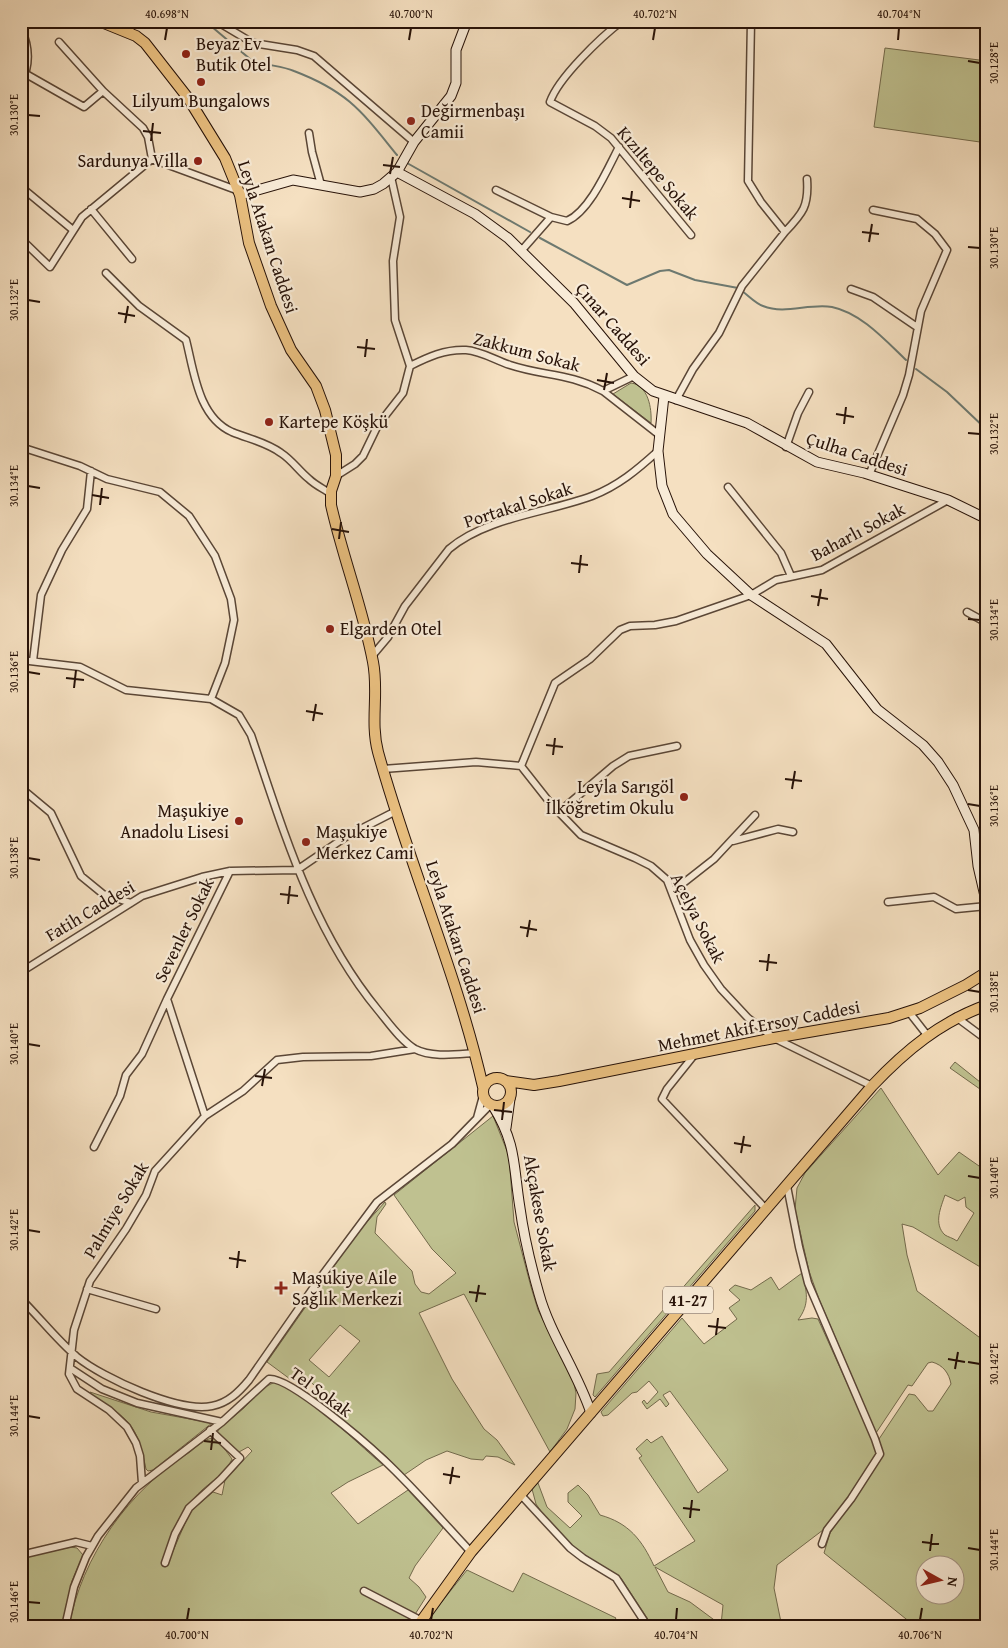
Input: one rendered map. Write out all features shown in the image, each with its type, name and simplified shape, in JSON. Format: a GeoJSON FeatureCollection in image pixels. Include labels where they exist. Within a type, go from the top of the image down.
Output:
{"type":"FeatureCollection","features":[{"type":"Feature","properties":{"kind":"main road","name":"Leyla Atakan Caddesi"},"geometry":{"type":"LineString","coordinates":[[99,21],[129,33],[145,43],[188,98],[222,152],[240,193],[249,243],[271,306],[291,350],[321,396],[334,440],[336,476],[331,494],[334,515],[372,656],[376,694],[374,733],[396,811],[476,1052]]}},
{"type":"Feature","properties":{"kind":"main road","name":"Mehmet Akif Ersoy Caddesi"},"geometry":{"type":"LineString","coordinates":[[534,1084],[774,1038],[869,1022],[909,1012],[985,975]]}},
{"type":"Feature","properties":{"kind":"main road","name":"41-27"},"geometry":{"type":"LineString","coordinates":[[419,1625],[471,1552],[872,1086],[893,1064],[927,1035],[956,1017],[987,1005]]}},
{"type":"Feature","properties":{"kind":"main road"},"geometry":{"type":"LineString","coordinates":[[476,1052],[486,1070],[495,1078],[534,1084]]}},
{"type":"Feature","properties":{"kind":"main road"},"geometry":{"type":"LineString","coordinates":[[476,1052],[483,1091],[492,1106],[503,1106],[511,1097],[534,1084]]}},
{"type":"Feature","properties":{"kind":"main road"},"geometry":{"type":"LineString","coordinates":[[483,1091],[487,1082],[495,1078]]}},
{"type":"Feature","properties":{"kind":"main road"},"geometry":{"type":"LineString","coordinates":[[506,1081],[511,1097]]}},
{"type":"Feature","properties":{"kind":"street"},"geometry":{"type":"LineString","coordinates":[[129,33],[132,21]]}},
{"type":"Feature","properties":{"kind":"street"},"geometry":{"type":"LineString","coordinates":[[216,21],[253,43],[297,50],[314,56],[414,142]]}},
{"type":"Feature","properties":{"kind":"street"},"geometry":{"type":"LineString","coordinates":[[152,159],[240,193],[286,181],[299,180],[366,192],[374,190],[394,174],[414,142],[454,89],[456,50],[467,21]]}},
{"type":"Feature","properties":{"kind":"street","name":"Kızıltepe Sokak"},"geometry":{"type":"LineString","coordinates":[[622,21],[604,36],[561,83],[550,102],[605,133],[619,147],[690,235]]}},
{"type":"Feature","properties":{"kind":"street"},"geometry":{"type":"LineString","coordinates":[[751,21],[748,181],[761,202],[785,232]]}},
{"type":"Feature","properties":{"kind":"street"},"geometry":{"type":"LineString","coordinates":[[21,28],[29,56],[26,74],[21,84]]}},
{"type":"Feature","properties":{"kind":"street"},"geometry":{"type":"LineString","coordinates":[[59,42],[103,92],[143,128],[148,137],[152,159]]}},
{"type":"Feature","properties":{"kind":"street"},"geometry":{"type":"LineString","coordinates":[[26,74],[84,107],[103,92]]}},
{"type":"Feature","properties":{"kind":"street"},"geometry":{"type":"LineString","coordinates":[[309,133],[321,184]]}},
{"type":"Feature","properties":{"kind":"street"},"geometry":{"type":"LineString","coordinates":[[496,190],[551,217],[567,221],[577,214],[597,188],[619,147]]}},
{"type":"Feature","properties":{"kind":"street"},"geometry":{"type":"LineString","coordinates":[[21,239],[50,267],[73,230],[91,208],[152,159]]}},
{"type":"Feature","properties":{"kind":"street"},"geometry":{"type":"LineString","coordinates":[[336,476],[356,464],[363,456],[378,425],[403,394],[410,366],[395,320],[393,261],[400,216],[394,174]]}},
{"type":"Feature","properties":{"kind":"street","name":"Çınar Caddesi"},"geometry":{"type":"LineString","coordinates":[[394,174],[482,219],[522,250],[574,303],[634,376],[653,391],[664,396]]}},
{"type":"Feature","properties":{"kind":"street"},"geometry":{"type":"LineString","coordinates":[[676,400],[692,369],[719,333],[742,286],[805,209],[808,193],[807,179]]}},
{"type":"Feature","properties":{"kind":"street"},"geometry":{"type":"LineString","coordinates":[[21,187],[73,230]]}},
{"type":"Feature","properties":{"kind":"street"},"geometry":{"type":"LineString","coordinates":[[91,208],[132,259]]}},
{"type":"Feature","properties":{"kind":"street"},"geometry":{"type":"LineString","coordinates":[[870,475],[903,395],[909,375],[921,311],[947,250],[946,246],[917,219],[873,210]]}},
{"type":"Feature","properties":{"kind":"street"},"geometry":{"type":"LineString","coordinates":[[522,250],[551,217]]}},
{"type":"Feature","properties":{"kind":"street"},"geometry":{"type":"LineString","coordinates":[[106,273],[139,306],[186,340],[197,386],[204,404],[217,421],[232,432],[263,442],[282,453],[308,479],[331,494]]}},
{"type":"Feature","properties":{"kind":"street"},"geometry":{"type":"LineString","coordinates":[[851,289],[873,297],[917,327]]}},
{"type":"Feature","properties":{"kind":"street","name":"Zakkum Sokak"},"geometry":{"type":"LineString","coordinates":[[410,366],[440,353],[469,350],[514,366],[565,376],[602,391],[658,434]]}},
{"type":"Feature","properties":{"kind":"street"},"geometry":{"type":"LineString","coordinates":[[602,391],[634,376]]}},
{"type":"Feature","properties":{"kind":"street"},"geometry":{"type":"LineString","coordinates":[[786,447],[798,413],[809,392]]}},
{"type":"Feature","properties":{"kind":"street"},"geometry":{"type":"LineString","coordinates":[[664,396],[658,434],[658,451],[662,486],[674,514],[707,554],[752,595],[826,644],[877,710],[923,745],[938,762],[953,786],[974,830],[978,866],[987,905],[956,909],[938,898],[928,896],[888,902]]}},
{"type":"Feature","properties":{"kind":"street","name":"Çulha Caddesi"},"geometry":{"type":"LineString","coordinates":[[664,396],[747,423],[786,447],[817,462],[870,475],[948,500],[987,519]]}},
{"type":"Feature","properties":{"kind":"street"},"geometry":{"type":"LineString","coordinates":[[21,447],[91,471],[107,479],[160,492],[189,516],[215,556],[231,599],[234,620],[225,663],[210,699]]}},
{"type":"Feature","properties":{"kind":"street","name":"Portakal Sokak"},"geometry":{"type":"LineString","coordinates":[[372,656],[388,637],[405,606],[449,549],[457,542],[489,527],[594,496],[622,481],[658,451]]}},
{"type":"Feature","properties":{"kind":"street"},"geometry":{"type":"LineString","coordinates":[[33,661],[41,596],[62,550],[87,509],[91,471]]}},
{"type":"Feature","properties":{"kind":"street"},"geometry":{"type":"LineString","coordinates":[[728,487],[781,553],[792,576]]}},
{"type":"Feature","properties":{"kind":"street","name":"Baharlı Sokak"},"geometry":{"type":"LineString","coordinates":[[521,766],[555,683],[590,659],[620,630],[630,626],[655,625],[676,621],[752,595],[770,583],[792,576],[816,572],[831,566],[948,500]]}},
{"type":"Feature","properties":{"kind":"street"},"geometry":{"type":"LineString","coordinates":[[968,612],[987,623]]}},
{"type":"Feature","properties":{"kind":"street"},"geometry":{"type":"LineString","coordinates":[[21,660],[80,667],[126,690],[210,699],[239,715],[251,735],[297,870],[330,940],[355,980],[390,1024],[415,1049],[439,1054],[476,1052]]}},
{"type":"Feature","properties":{"kind":"street"},"geometry":{"type":"LineString","coordinates":[[559,812],[613,766],[629,756],[677,746]]}},
{"type":"Feature","properties":{"kind":"street"},"geometry":{"type":"LineString","coordinates":[[383,769],[476,762],[521,766]]}},
{"type":"Feature","properties":{"kind":"street","name":"Açelya Sokak"},"geometry":{"type":"LineString","coordinates":[[521,766],[580,835],[651,866],[666,880],[690,940],[712,977],[734,1005],[774,1038],[872,1086]]}},
{"type":"Feature","properties":{"kind":"street"},"geometry":{"type":"LineString","coordinates":[[21,788],[51,813],[81,876],[103,894],[131,903]]}},
{"type":"Feature","properties":{"kind":"street"},"geometry":{"type":"LineString","coordinates":[[297,870],[347,836],[396,811]]}},
{"type":"Feature","properties":{"kind":"street"},"geometry":{"type":"LineString","coordinates":[[672,892],[732,841],[755,815]]}},
{"type":"Feature","properties":{"kind":"street"},"geometry":{"type":"LineString","coordinates":[[732,841],[778,828],[792,832]]}},
{"type":"Feature","properties":{"kind":"street","name":"Fatih Caddesi"},"geometry":{"type":"LineString","coordinates":[[21,972],[150,893],[202,877],[230,871],[297,870]]}},
{"type":"Feature","properties":{"kind":"street","name":"Sevenler Sokak"},"geometry":{"type":"LineString","coordinates":[[205,1116],[167,1000],[230,871]]}},
{"type":"Feature","properties":{"kind":"street"},"geometry":{"type":"LineString","coordinates":[[94,1147],[120,1096],[126,1075],[142,1054],[167,1000]]}},
{"type":"Feature","properties":{"kind":"street"},"geometry":{"type":"LineString","coordinates":[[909,1012],[927,1035]]}},
{"type":"Feature","properties":{"kind":"street"},"geometry":{"type":"LineString","coordinates":[[956,1017],[987,1040]]}},
{"type":"Feature","properties":{"kind":"street","name":"Palmiye Sokak"},"geometry":{"type":"LineString","coordinates":[[70,1368],[74,1330],[90,1281],[126,1229],[146,1194],[155,1171],[205,1116],[243,1091],[276,1060],[303,1057],[371,1056],[415,1049]]}},
{"type":"Feature","properties":{"kind":"street"},"geometry":{"type":"LineString","coordinates":[[695,1054],[667,1089],[662,1099],[766,1209]]}},
{"type":"Feature","properties":{"kind":"street"},"geometry":{"type":"LineString","coordinates":[[476,1122],[483,1091]]}},
{"type":"Feature","properties":{"kind":"street"},"geometry":{"type":"LineString","coordinates":[[506,1128],[511,1097]]}},
{"type":"Feature","properties":{"kind":"street"},"geometry":{"type":"LineString","coordinates":[[21,1299],[72,1352],[113,1380],[155,1396],[204,1407],[227,1400],[249,1380],[318,1281],[377,1202],[452,1144],[492,1106],[506,1128]]}},
{"type":"Feature","properties":{"kind":"street","name":"Akçakese Sokak"},"geometry":{"type":"LineString","coordinates":[[506,1128],[515,1163],[522,1224],[538,1294],[575,1371],[591,1412]]}},
{"type":"Feature","properties":{"kind":"street"},"geometry":{"type":"LineString","coordinates":[[787,1186],[808,1283],[880,1454],[851,1499],[827,1530],[822,1544]]}},
{"type":"Feature","properties":{"kind":"street"},"geometry":{"type":"LineString","coordinates":[[87,1290],[156,1309]]}},
{"type":"Feature","properties":{"kind":"street"},"geometry":{"type":"LineString","coordinates":[[70,1368],[102,1388],[137,1404],[222,1422]]}},
{"type":"Feature","properties":{"kind":"street"},"geometry":{"type":"LineString","coordinates":[[70,1368],[70,1379],[77,1389],[118,1418],[132,1435],[140,1456],[142,1483]]}},
{"type":"Feature","properties":{"kind":"street","name":"Tel Sokak"},"geometry":{"type":"LineString","coordinates":[[65,1627],[74,1587],[92,1546],[142,1483],[222,1422],[266,1381],[278,1379],[287,1383],[386,1461],[471,1552]]}},
{"type":"Feature","properties":{"kind":"street"},"geometry":{"type":"LineString","coordinates":[[165,1563],[175,1534],[189,1508],[221,1479],[240,1458],[210,1430]]}},
{"type":"Feature","properties":{"kind":"street"},"geometry":{"type":"LineString","coordinates":[[520,1494],[570,1548],[616,1578],[648,1627]]}},
{"type":"Feature","properties":{"kind":"street"},"geometry":{"type":"LineString","coordinates":[[21,1555],[76,1542],[92,1546]]}},
{"type":"Feature","properties":{"kind":"street"},"geometry":{"type":"LineString","coordinates":[[364,1591],[419,1625]]}},
{"type":"Feature","properties":{"kind":"green space"},"geometry":{"type":"Polygon","coordinates":[[[885,48],[987,61],[987,143],[874,127],[885,48]]]}},
{"type":"Feature","properties":{"kind":"green space"},"geometry":{"type":"Polygon","coordinates":[[[631,383],[641,388],[648,398],[651,423],[613,394],[631,383]]]}},
{"type":"Feature","properties":{"kind":"green space"},"geometry":{"type":"Polygon","coordinates":[[[955,1062],[980,1082],[987,1074],[987,1094],[950,1068],[955,1062]]]}},
{"type":"Feature","properties":{"kind":"green space"},"geometry":{"type":"Polygon","coordinates":[[[881,1088],[938,1175],[959,1152],[979,1166],[987,1156],[987,1271],[913,1227],[902,1224],[907,1255],[917,1291],[987,1343],[987,1627],[916,1627],[824,1553],[830,1533],[882,1456],[879,1439],[909,1394],[915,1395],[928,1411],[933,1411],[951,1384],[949,1376],[942,1367],[936,1363],[928,1363],[912,1386],[908,1385],[876,1433],[809,1271],[795,1209],[797,1188],[805,1173],[881,1088]],[[945,1195],[939,1215],[941,1231],[957,1241],[974,1213],[966,1207],[965,1197],[958,1201],[945,1195]]]}},
{"type":"Feature","properties":{"kind":"green space"},"geometry":{"type":"Polygon","coordinates":[[[493,1116],[509,1156],[514,1222],[531,1287],[538,1310],[573,1379],[576,1393],[575,1409],[567,1429],[550,1452],[464,1294],[419,1313],[452,1379],[484,1429],[497,1440],[515,1465],[498,1457],[486,1456],[483,1460],[471,1459],[447,1451],[426,1460],[404,1475],[387,1457],[313,1396],[319,1389],[297,1371],[290,1379],[267,1362],[358,1232],[385,1202],[386,1204],[377,1217],[375,1233],[412,1271],[415,1284],[421,1292],[429,1294],[456,1273],[432,1249],[394,1195],[493,1116]],[[340,1325],[309,1360],[329,1377],[360,1341],[340,1325]]]}},
{"type":"Feature","properties":{"kind":"green space"},"geometry":{"type":"Polygon","coordinates":[[[755,1205],[755,1211],[595,1397],[593,1395],[597,1374],[609,1372],[755,1205]]]}},
{"type":"Feature","properties":{"kind":"green space"},"geometry":{"type":"Polygon","coordinates":[[[802,1273],[806,1303],[798,1320],[818,1319],[875,1445],[876,1454],[850,1494],[823,1530],[777,1565],[774,1588],[782,1627],[653,1627],[621,1578],[571,1546],[545,1517],[536,1504],[532,1489],[538,1483],[547,1507],[570,1528],[582,1516],[568,1502],[568,1493],[578,1485],[588,1495],[600,1515],[619,1523],[633,1534],[645,1548],[654,1566],[695,1541],[639,1458],[642,1456],[636,1449],[647,1439],[651,1443],[662,1436],[698,1493],[728,1470],[670,1391],[663,1395],[669,1404],[666,1407],[660,1399],[647,1409],[642,1402],[644,1400],[647,1404],[658,1392],[649,1381],[637,1392],[632,1393],[608,1415],[603,1416],[601,1412],[682,1318],[704,1344],[737,1319],[729,1308],[740,1300],[729,1290],[735,1285],[751,1290],[771,1277],[779,1290],[802,1273]],[[655,1567],[668,1592],[690,1602],[721,1625],[723,1605],[655,1567]]]}},
{"type":"Feature","properties":{"kind":"green space"},"geometry":{"type":"Polygon","coordinates":[[[275,1382],[317,1408],[383,1465],[348,1482],[331,1493],[358,1524],[408,1490],[443,1528],[415,1566],[409,1578],[426,1597],[407,1627],[69,1627],[75,1601],[85,1575],[111,1527],[147,1485],[168,1467],[206,1440],[212,1438],[218,1440],[232,1459],[230,1464],[187,1506],[176,1524],[165,1554],[162,1565],[166,1567],[190,1512],[213,1492],[222,1495],[225,1480],[252,1451],[248,1447],[239,1452],[217,1433],[219,1429],[244,1408],[263,1388],[275,1382]]]}},
{"type":"Feature","properties":{"kind":"green space"},"geometry":{"type":"Polygon","coordinates":[[[90,1392],[151,1412],[212,1423],[153,1470],[148,1471],[135,1432],[122,1417],[90,1395],[90,1392]]]}},
{"type":"Feature","properties":{"kind":"green space"},"geometry":{"type":"Polygon","coordinates":[[[71,1547],[77,1548],[83,1555],[72,1581],[62,1627],[21,1627],[21,1558],[71,1547]]]}},
{"type":"Feature","properties":{"kind":"green space"},"geometry":{"type":"Polygon","coordinates":[[[467,1570],[513,1592],[523,1573],[616,1618],[610,1627],[429,1625],[425,1623],[467,1570]]]}},
{"type":"Feature","properties":{"kind":"waterway"},"geometry":{"type":"LineString","coordinates":[[205,21],[250,59],[294,71],[342,95],[364,115],[397,155]]}},
{"type":"Feature","properties":{"kind":"waterway"},"geometry":{"type":"LineString","coordinates":[[407,163],[530,232]]}},
{"type":"Feature","properties":{"kind":"waterway"},"geometry":{"type":"LineString","coordinates":[[540,238],[627,285],[660,271],[669,270],[695,280],[738,288]]}},
{"type":"Feature","properties":{"kind":"waterway"},"geometry":{"type":"LineString","coordinates":[[742,291],[757,303],[771,308],[788,309],[823,306],[843,310],[872,328],[906,360]]}},
{"type":"Feature","properties":{"kind":"waterway"},"geometry":{"type":"LineString","coordinates":[[916,369],[947,392],[987,430]]}},
{"type":"Feature","properties":{"kind":"place","name":"Beyaz Ev Butik Otel"},"geometry":{"type":"Point","coordinates":[186,54]}},
{"type":"Feature","properties":{"kind":"place","name":"Lilyum Bungalows"},"geometry":{"type":"Point","coordinates":[201,82]}},
{"type":"Feature","properties":{"kind":"place","name":"Değirmenbaşı Camii"},"geometry":{"type":"Point","coordinates":[411,121]}},
{"type":"Feature","properties":{"kind":"place","name":"Sardunya Villa"},"geometry":{"type":"Point","coordinates":[198,161]}},
{"type":"Feature","properties":{"kind":"place","name":"Kartepe Köşkü"},"geometry":{"type":"Point","coordinates":[269,422]}},
{"type":"Feature","properties":{"kind":"place","name":"Elgarden Otel"},"geometry":{"type":"Point","coordinates":[330,629]}},
{"type":"Feature","properties":{"kind":"place","name":"Leyla Sarıgöl İlköğretim Okulu"},"geometry":{"type":"Point","coordinates":[684,797]}},
{"type":"Feature","properties":{"kind":"place","name":"Maşukiye Anadolu Lisesi"},"geometry":{"type":"Point","coordinates":[239,821]}},
{"type":"Feature","properties":{"kind":"place","name":"Maşukiye Merkez Cami"},"geometry":{"type":"Point","coordinates":[306,842]}},
{"type":"Feature","properties":{"kind":"place","name":"Maşukiye Aile Sağlık Merkezi"},"geometry":{"type":"Point","coordinates":[281,1288]}}]}
